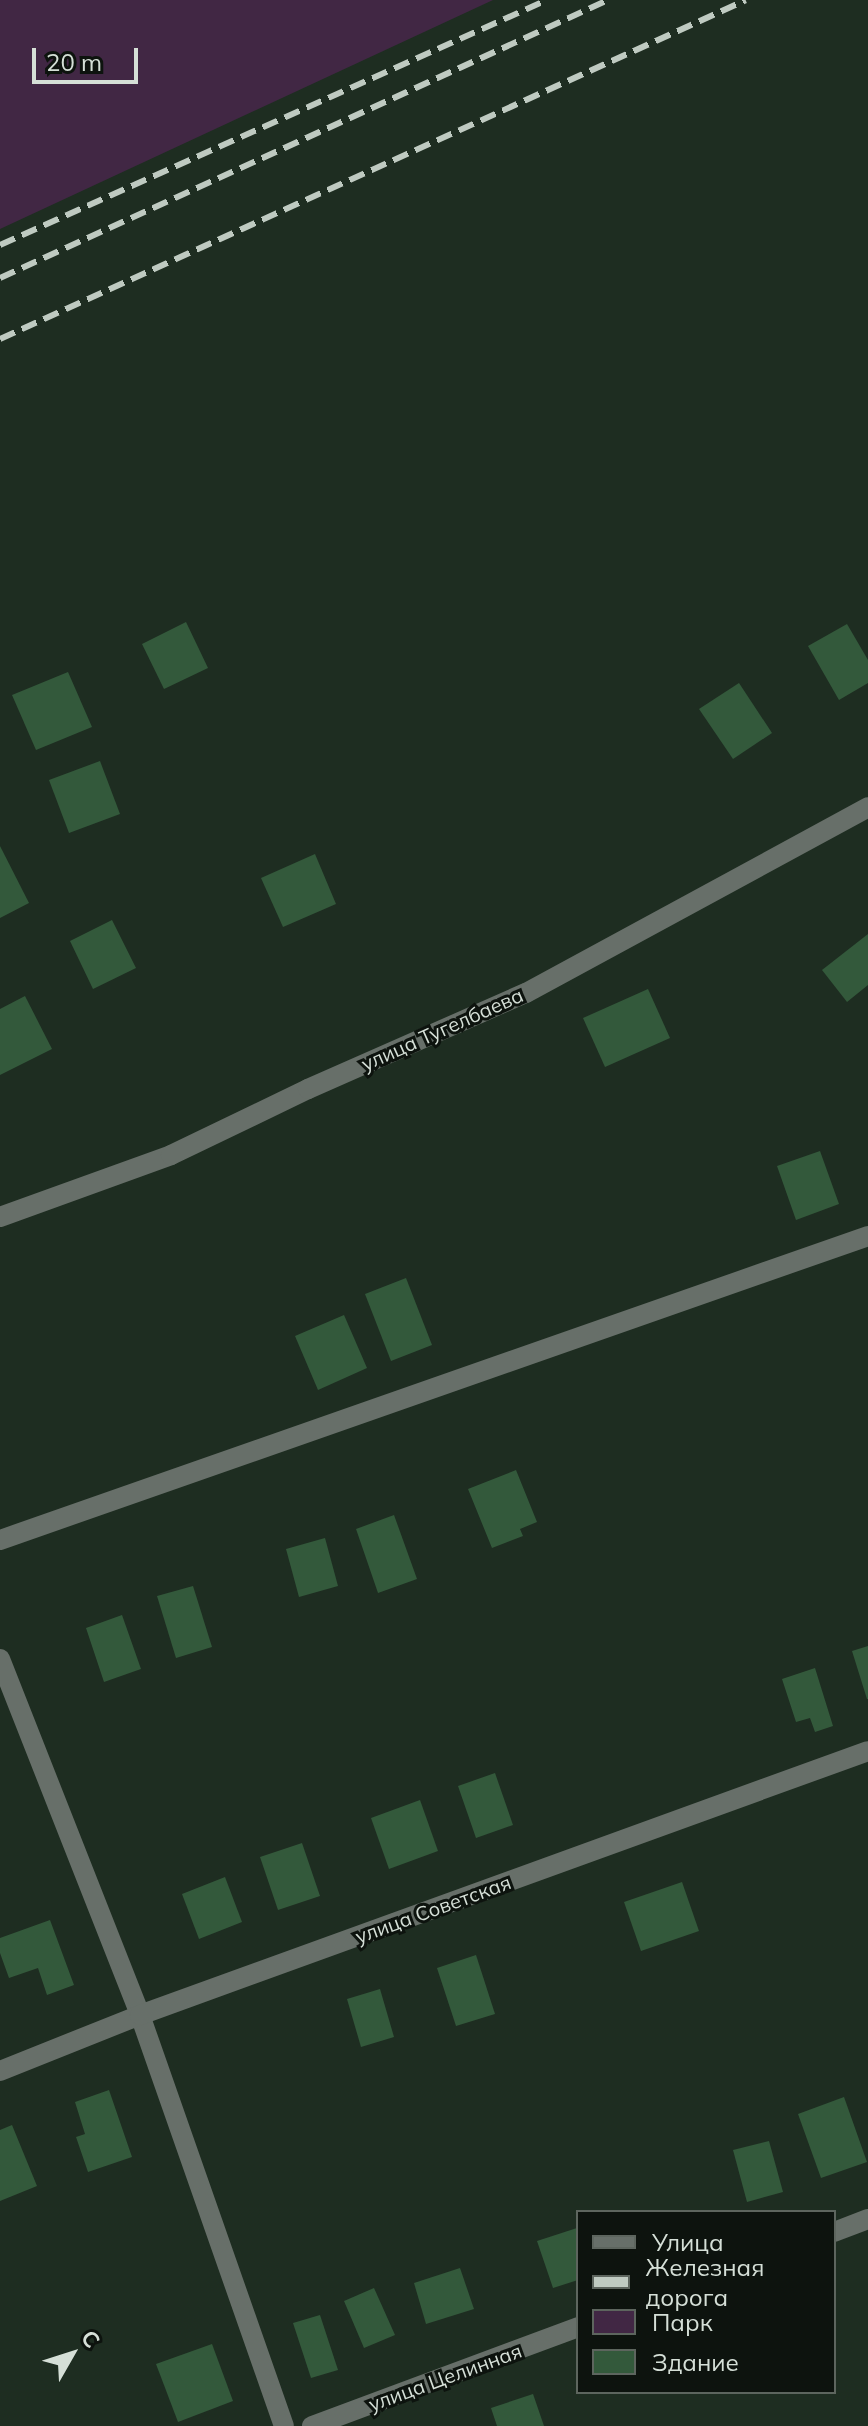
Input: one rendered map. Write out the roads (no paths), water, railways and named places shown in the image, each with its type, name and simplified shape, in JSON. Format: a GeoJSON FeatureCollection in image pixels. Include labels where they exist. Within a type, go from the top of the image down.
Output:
{"type":"FeatureCollection","features":[{"type":"Feature","properties":{"kind":"street","name":"улица Тугелбаева"},"geometry":{"type":"LineString","coordinates":[[0,1217],[171,1155],[308,1089],[526,993],[868,807]]}},
{"type":"Feature","properties":{"kind":"street"},"geometry":{"type":"LineString","coordinates":[[0,1540],[868,1236]]}},
{"type":"Feature","properties":{"kind":"street"},"geometry":{"type":"LineString","coordinates":[[0,1659],[140,2015],[284,2426]]}},
{"type":"Feature","properties":{"kind":"street","name":"улица Советская"},"geometry":{"type":"LineString","coordinates":[[0,2071],[140,2015],[868,1751]]}},
{"type":"Feature","properties":{"kind":"street"},"geometry":{"type":"LineString","coordinates":[[836,2231],[868,2219]]}},
{"type":"Feature","properties":{"kind":"street","name":"улица Целинная"},"geometry":{"type":"LineString","coordinates":[[312,2426],[576,2328]]}},
{"type":"Feature","properties":{"kind":"railway"},"geometry":{"type":"LineString","coordinates":[[0,245],[547,0]]}},
{"type":"Feature","properties":{"kind":"railway"},"geometry":{"type":"LineString","coordinates":[[0,278],[608,0]]}},
{"type":"Feature","properties":{"kind":"railway"},"geometry":{"type":"LineString","coordinates":[[0,339],[746,0]]}}]}
